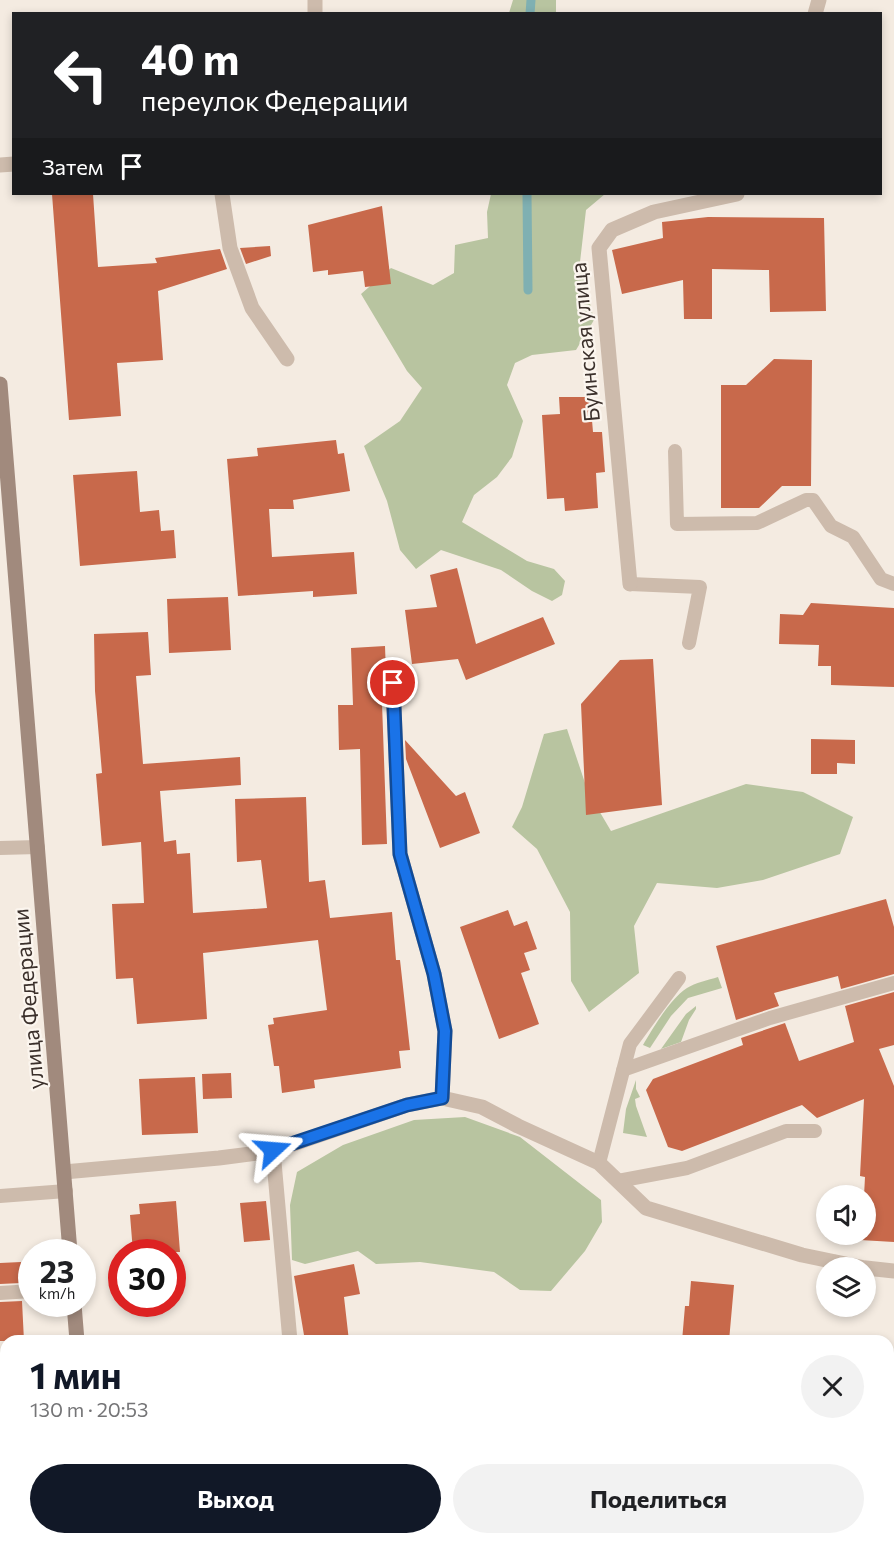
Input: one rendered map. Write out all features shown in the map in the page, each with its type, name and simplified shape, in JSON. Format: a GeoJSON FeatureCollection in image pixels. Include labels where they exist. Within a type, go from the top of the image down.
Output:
{"type":"FeatureCollection","features":[{"type":"Feature","properties":{"kind":"main road","name":"улица Федерации"},"geometry":{"type":"LineString","coordinates":[[0,384],[69,1239]]}},
{"type":"Feature","properties":{"kind":"main road"},"geometry":{"type":"LineString","coordinates":[[75,1317],[77,1335]]}},
{"type":"Feature","properties":{"kind":"street"},"geometry":{"type":"LineString","coordinates":[[222,195],[230,248],[252,308],[287,359]]}},
{"type":"Feature","properties":{"kind":"street","name":"Буинская улица"},"geometry":{"type":"LineString","coordinates":[[630,584],[599,248],[612,230],[654,212],[732,195]]}},
{"type":"Feature","properties":{"kind":"street"},"geometry":{"type":"LineString","coordinates":[[393,683],[400,854],[434,974],[445,1031],[442,1098]]}},
{"type":"Feature","properties":{"kind":"street"},"geometry":{"type":"LineString","coordinates":[[64,1172],[219,1158],[273,1150],[407,1105],[442,1098],[482,1107],[599,1163],[646,1208],[816,1258]]}},
{"type":"Feature","properties":{"kind":"street"},"geometry":{"type":"LineString","coordinates":[[273,1150],[289,1335]]}},
{"type":"Feature","properties":{"kind":"street"},"geometry":{"type":"LineString","coordinates":[[876,1269],[894,1271]]}},
{"type":"Feature","properties":{"kind":"lane"},"geometry":{"type":"LineString","coordinates":[[675,451],[677,524],[757,523],[806,500],[813,500],[831,526],[853,537],[881,579],[894,584]]}},
{"type":"Feature","properties":{"kind":"lane"},"geometry":{"type":"LineString","coordinates":[[630,584],[700,587],[689,643]]}},
{"type":"Feature","properties":{"kind":"lane"},"geometry":{"type":"LineString","coordinates":[[0,848],[38,847]]}},
{"type":"Feature","properties":{"kind":"lane"},"geometry":{"type":"LineString","coordinates":[[599,1163],[630,1044],[679,978]]}},
{"type":"Feature","properties":{"kind":"lane"},"geometry":{"type":"LineString","coordinates":[[623,1070],[770,1018],[894,983]]}},
{"type":"Feature","properties":{"kind":"lane"},"geometry":{"type":"LineString","coordinates":[[618,1181],[687,1168],[786,1131],[815,1131]]}},
{"type":"Feature","properties":{"kind":"lane"},"geometry":{"type":"LineString","coordinates":[[0,1196],[66,1191]]}},
{"type":"Feature","properties":{"kind":"lane"},"geometry":{"type":"LineString","coordinates":[[0,1293],[18,1292]]}},
{"type":"Feature","properties":{"kind":"green space"},"geometry":{"type":"Polygon","coordinates":[[[513,0],[556,0],[556,12],[509,12],[513,0]]]}},
{"type":"Feature","properties":{"kind":"green space"},"geometry":{"type":"Polygon","coordinates":[[[491,195],[604,195],[586,210],[580,262],[594,320],[576,350],[532,355],[515,363],[507,385],[523,421],[512,457],[497,477],[474,495],[462,522],[527,561],[554,569],[565,581],[562,595],[552,601],[532,591],[501,570],[441,550],[416,569],[400,550],[387,501],[364,446],[400,421],[422,388],[407,371],[361,294],[391,268],[433,285],[454,273],[455,245],[488,238],[487,212],[491,195]]]}},
{"type":"Feature","properties":{"kind":"green space"},"geometry":{"type":"Polygon","coordinates":[[[567,729],[588,792],[611,831],[746,784],[803,792],[853,817],[840,854],[763,880],[717,888],[657,883],[634,926],[639,973],[589,1012],[571,981],[570,912],[537,849],[512,827],[522,807],[544,734],[567,729]]]}},
{"type":"Feature","properties":{"kind":"green space"},"geometry":{"type":"Polygon","coordinates":[[[718,977],[722,988],[688,998],[671,1016],[650,1048],[643,1045],[674,999],[687,988],[718,977]]]}},
{"type":"Feature","properties":{"kind":"green space"},"geometry":{"type":"Polygon","coordinates":[[[696,1006],[681,1042],[661,1049],[686,1014],[696,1006]]]}},
{"type":"Feature","properties":{"kind":"green space"},"geometry":{"type":"Polygon","coordinates":[[[636,1080],[636,1089],[640,1097],[635,1099],[636,1106],[647,1137],[623,1133],[626,1109],[636,1080]]]}},
{"type":"Feature","properties":{"kind":"green space"},"geometry":{"type":"Polygon","coordinates":[[[465,1117],[520,1137],[601,1200],[602,1222],[585,1251],[551,1291],[520,1290],[494,1272],[420,1262],[376,1264],[358,1251],[305,1264],[292,1260],[290,1205],[297,1172],[343,1145],[414,1120],[465,1117]]]}},
{"type":"Feature","properties":{"kind":"building"},"geometry":{"type":"Polygon","coordinates":[[[52,195],[93,195],[98,267],[157,263],[155,258],[220,249],[227,269],[158,291],[163,360],[117,363],[121,416],[69,420],[52,195]]]}},
{"type":"Feature","properties":{"kind":"building"},"geometry":{"type":"Polygon","coordinates":[[[382,206],[391,284],[365,287],[363,271],[328,275],[328,270],[313,272],[308,225],[382,206]]]}},
{"type":"Feature","properties":{"kind":"building"},"geometry":{"type":"Polygon","coordinates":[[[708,217],[824,218],[826,311],[770,312],[769,270],[712,269],[712,319],[684,319],[683,280],[622,294],[612,250],[663,238],[662,222],[708,217]]]}},
{"type":"Feature","properties":{"kind":"building"},"geometry":{"type":"Polygon","coordinates":[[[270,246],[271,256],[246,264],[240,248],[270,246]]]}},
{"type":"Feature","properties":{"kind":"building"},"geometry":{"type":"Polygon","coordinates":[[[774,359],[812,360],[811,486],[782,486],[759,508],[721,508],[721,385],[746,385],[774,359]]]}},
{"type":"Feature","properties":{"kind":"building"},"geometry":{"type":"Polygon","coordinates":[[[559,397],[590,397],[593,432],[602,432],[605,472],[596,473],[598,508],[565,511],[564,498],[547,499],[542,415],[560,414],[559,397]]]}},
{"type":"Feature","properties":{"kind":"building"},"geometry":{"type":"Polygon","coordinates":[[[336,440],[338,454],[344,453],[350,491],[293,500],[294,509],[269,509],[272,557],[354,552],[357,594],[313,597],[313,591],[238,596],[227,459],[258,456],[257,448],[336,440]]]}},
{"type":"Feature","properties":{"kind":"building"},"geometry":{"type":"Polygon","coordinates":[[[137,471],[140,512],[159,510],[161,531],[174,530],[176,558],[80,566],[73,475],[137,471]]]}},
{"type":"Feature","properties":{"kind":"building"},"geometry":{"type":"Polygon","coordinates":[[[457,568],[476,644],[543,617],[555,644],[466,680],[458,659],[412,664],[405,610],[437,607],[430,575],[457,568]]]}},
{"type":"Feature","properties":{"kind":"building"},"geometry":{"type":"Polygon","coordinates":[[[228,597],[231,650],[169,653],[167,599],[228,597]]]}},
{"type":"Feature","properties":{"kind":"building"},"geometry":{"type":"Polygon","coordinates":[[[811,603],[894,608],[894,687],[831,685],[831,666],[818,666],[819,645],[779,644],[780,614],[803,615],[811,603]]]}},
{"type":"Feature","properties":{"kind":"building"},"geometry":{"type":"Polygon","coordinates":[[[148,632],[151,675],[136,676],[143,764],[240,757],[241,785],[160,791],[164,842],[176,840],[177,854],[190,853],[193,913],[267,908],[261,860],[237,862],[235,799],[306,797],[309,882],[325,880],[330,918],[392,912],[396,960],[400,960],[410,1050],[399,1051],[401,1068],[314,1080],[315,1088],[282,1093],[279,1066],[274,1066],[268,1025],[274,1024],[273,1018],[327,1010],[318,940],[203,953],[207,1019],[137,1024],[133,978],[116,979],[112,904],[144,903],[141,842],[102,846],[96,774],[102,773],[95,691],[94,634],[148,632]]]}},
{"type":"Feature","properties":{"kind":"building"},"geometry":{"type":"Polygon","coordinates":[[[385,646],[386,674],[381,675],[387,844],[362,845],[360,749],[339,750],[338,705],[353,705],[351,648],[385,646]]]}},
{"type":"Feature","properties":{"kind":"building"},"geometry":{"type":"Polygon","coordinates":[[[653,659],[662,805],[586,815],[581,704],[620,660],[653,659]]]}},
{"type":"Feature","properties":{"kind":"building"},"geometry":{"type":"Polygon","coordinates":[[[811,739],[855,740],[855,764],[837,763],[837,774],[811,774],[811,739]]]}},
{"type":"Feature","properties":{"kind":"building"},"geometry":{"type":"Polygon","coordinates":[[[405,740],[456,796],[465,792],[480,833],[440,848],[406,759],[405,740]]]}},
{"type":"Feature","properties":{"kind":"building"},"geometry":{"type":"Polygon","coordinates":[[[886,899],[894,927],[894,974],[841,989],[838,976],[774,993],[779,1006],[736,1020],[716,946],[886,899]]]}},
{"type":"Feature","properties":{"kind":"building"},"geometry":{"type":"Polygon","coordinates":[[[508,910],[514,926],[527,921],[537,949],[524,953],[530,970],[521,973],[539,1024],[499,1039],[460,927],[508,910]]]}},
{"type":"Feature","properties":{"kind":"building"},"geometry":{"type":"Polygon","coordinates":[[[894,992],[894,1045],[879,1049],[894,1086],[894,1242],[876,1241],[876,1185],[865,1185],[865,1177],[860,1176],[864,1099],[817,1118],[802,1105],[682,1151],[668,1147],[646,1090],[653,1079],[743,1045],[741,1038],[785,1023],[799,1061],[854,1042],[845,1006],[894,992]]]}},
{"type":"Feature","properties":{"kind":"building"},"geometry":{"type":"Polygon","coordinates":[[[231,1073],[232,1098],[203,1099],[202,1074],[231,1073]]]}},
{"type":"Feature","properties":{"kind":"building"},"geometry":{"type":"Polygon","coordinates":[[[195,1077],[198,1133],[142,1135],[139,1079],[195,1077]]]}},
{"type":"Feature","properties":{"kind":"building"},"geometry":{"type":"Polygon","coordinates":[[[176,1201],[179,1239],[132,1239],[130,1215],[140,1214],[139,1204],[176,1201]]]}},
{"type":"Feature","properties":{"kind":"building"},"geometry":{"type":"Polygon","coordinates":[[[266,1201],[270,1240],[244,1242],[240,1203],[266,1201]]]}},
{"type":"Feature","properties":{"kind":"building"},"geometry":{"type":"Polygon","coordinates":[[[18,1262],[18,1283],[0,1284],[0,1263],[18,1262]]]}},
{"type":"Feature","properties":{"kind":"building"},"geometry":{"type":"Polygon","coordinates":[[[354,1264],[360,1294],[344,1297],[348,1335],[304,1335],[294,1276],[354,1264]]]}},
{"type":"Feature","properties":{"kind":"building"},"geometry":{"type":"Polygon","coordinates":[[[691,1281],[734,1285],[730,1335],[683,1335],[685,1306],[689,1306],[691,1281]]]}},
{"type":"Feature","properties":{"kind":"building"},"geometry":{"type":"Polygon","coordinates":[[[18,1301],[18,1317],[23,1317],[24,1335],[0,1335],[0,1302],[18,1301]]]}},
{"type":"Feature","properties":{"kind":"waterway"},"geometry":{"type":"LineString","coordinates":[[530,12],[531,0]]}},
{"type":"Feature","properties":{"kind":"waterway"},"geometry":{"type":"LineString","coordinates":[[527,195],[528,290]]}},
{"type":"Feature","properties":{"kind":"route"},"geometry":{"type":"LineString","coordinates":[[273,1150],[407,1105],[442,1098],[445,1031],[434,974],[400,854],[393,683]]}}]}
